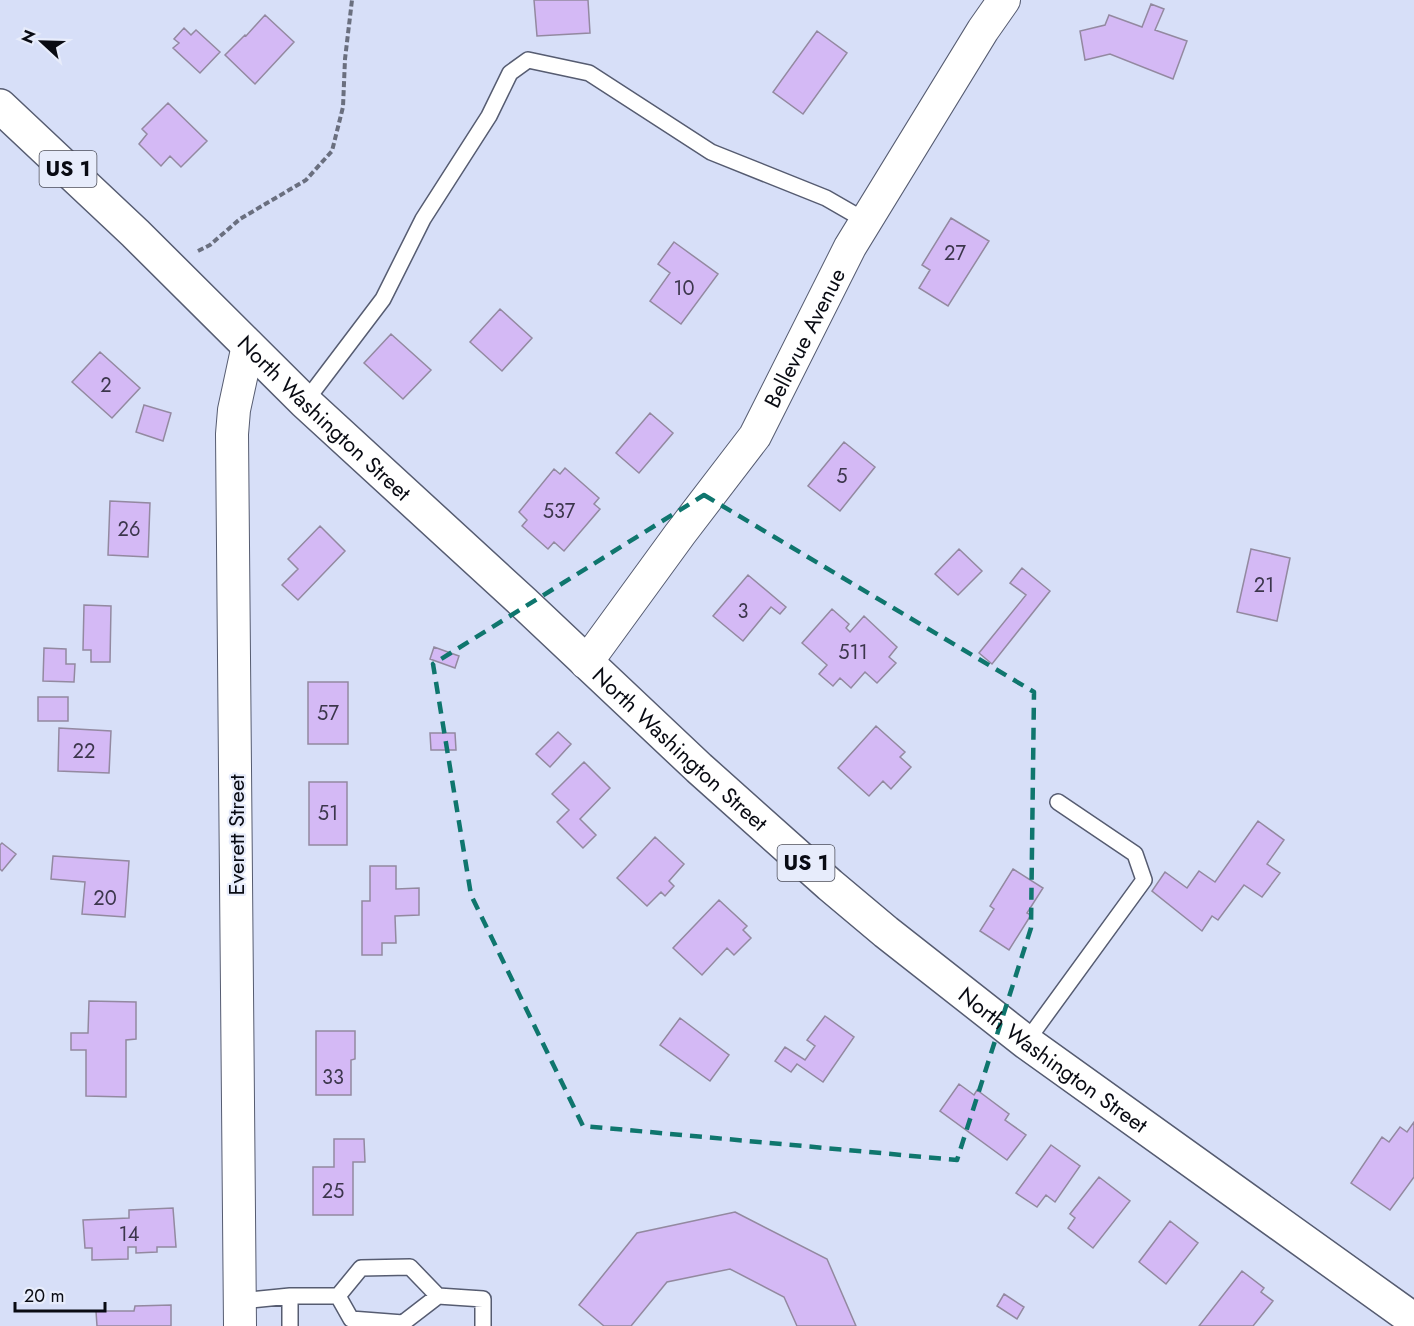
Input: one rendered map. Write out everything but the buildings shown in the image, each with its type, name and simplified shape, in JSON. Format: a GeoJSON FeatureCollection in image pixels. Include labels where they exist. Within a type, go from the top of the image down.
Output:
{"type":"FeatureCollection","features":[{"type":"Feature","properties":{"kind":"main road","name":"North Washington Street"},"geometry":{"type":"LineString","coordinates":[[0,106],[167,264],[305,402],[699,768],[830,885],[1026,1042],[1414,1320]]}},
{"type":"Feature","properties":{"kind":"street","name":"Bellevue Avenue"},"geometry":{"type":"LineString","coordinates":[[586,663],[673,543],[755,436],[850,247],[983,30],[1004,0]]}},
{"type":"Feature","properties":{"kind":"street","name":"Everett Street"},"geometry":{"type":"LineString","coordinates":[[240,1314],[232,434],[234,410],[248,345]]}},
{"type":"Feature","properties":{"kind":"lane"},"geometry":{"type":"LineString","coordinates":[[305,402],[383,299],[423,219],[489,116],[510,74],[528,60],[589,73],[711,152],[826,198],[866,221]]}},
{"type":"Feature","properties":{"kind":"lane"},"geometry":{"type":"LineString","coordinates":[[1026,1042],[1144,880],[1135,854],[1058,802]]}},
{"type":"Feature","properties":{"kind":"lane"},"geometry":{"type":"LineString","coordinates":[[338,1296],[361,1268],[410,1267],[438,1296]]}},
{"type":"Feature","properties":{"kind":"lane"},"geometry":{"type":"LineString","coordinates":[[240,1314],[290,1296],[338,1296]]}},
{"type":"Feature","properties":{"kind":"lane"},"geometry":{"type":"LineString","coordinates":[[290,1296],[290,1326]]}},
{"type":"Feature","properties":{"kind":"lane"},"geometry":{"type":"LineString","coordinates":[[338,1296],[351,1319],[403,1323],[438,1296],[483,1299],[483,1326]]}},
{"type":"Feature","properties":{"kind":"path"},"geometry":{"type":"LineString","coordinates":[[167,264],[210,245],[240,219],[306,180],[332,151],[343,107],[345,59],[352,0]]}},
{"type":"Feature","properties":{"kind":"highlighted area"},"geometry":{"type":"Polygon","coordinates":[[[704,495],[1034,692],[1031,928],[957,1160],[583,1126],[471,895],[433,664],[704,495]]]}}]}
